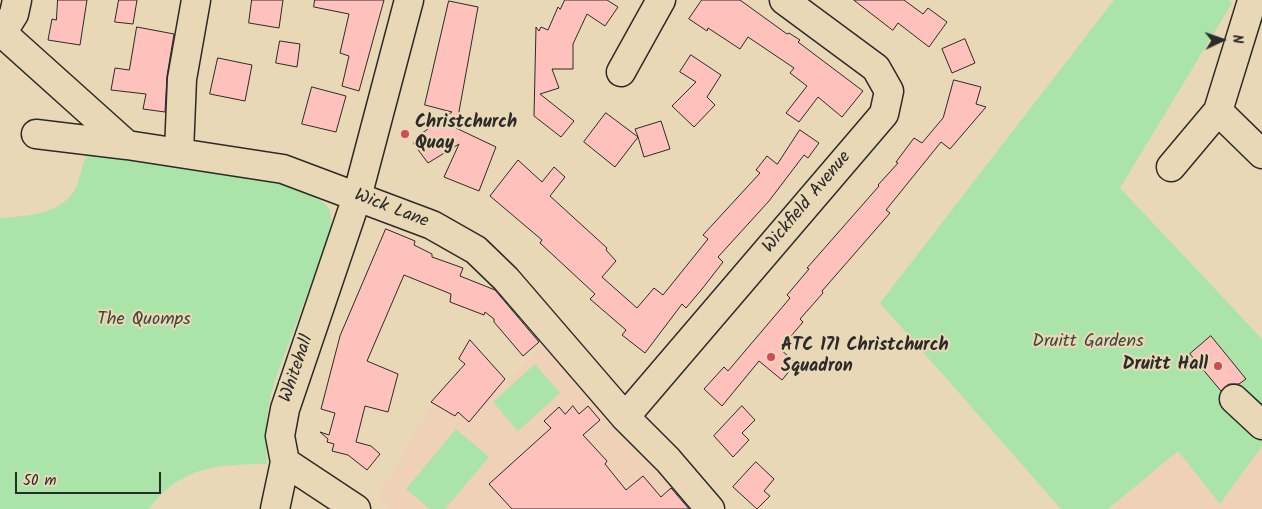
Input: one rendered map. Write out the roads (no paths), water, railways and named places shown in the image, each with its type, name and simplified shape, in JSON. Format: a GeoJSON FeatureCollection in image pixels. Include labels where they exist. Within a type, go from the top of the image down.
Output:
{"type":"FeatureCollection","features":[{"type":"Feature","properties":{"kind":"street"},"geometry":{"type":"LineString","coordinates":[[17,0],[14,14],[1,32],[127,145]]}},
{"type":"Feature","properties":{"kind":"street"},"geometry":{"type":"LineString","coordinates":[[178,152],[182,80],[196,0]]}},
{"type":"Feature","properties":{"kind":"street","name":"Whitehall"},"geometry":{"type":"LineString","coordinates":[[285,462],[280,436],[284,409],[357,197],[409,0]]}},
{"type":"Feature","properties":{"kind":"street"},"geometry":{"type":"LineString","coordinates":[[621,72],[661,0]]}},
{"type":"Feature","properties":{"kind":"street","name":"Wickfield Avenue"},"geometry":{"type":"LineString","coordinates":[[625,417],[884,114],[889,91],[876,68],[784,0]]}},
{"type":"Feature","properties":{"kind":"street"},"geometry":{"type":"LineString","coordinates":[[1171,167],[1218,111],[1254,3]]}},
{"type":"Feature","properties":{"kind":"street"},"geometry":{"type":"LineString","coordinates":[[1218,111],[1262,154]]}},
{"type":"Feature","properties":{"kind":"street","name":"Wick Lane"},"geometry":{"type":"LineString","coordinates":[[36,134],[178,152],[283,169],[432,225],[476,250],[506,279],[625,417],[668,460],[710,509]]}},
{"type":"Feature","properties":{"kind":"street"},"geometry":{"type":"LineString","coordinates":[[1234,399],[1262,425]]}},
{"type":"Feature","properties":{"kind":"street"},"geometry":{"type":"LineString","coordinates":[[275,509],[285,462],[356,509]]}},
{"type":"Feature","properties":{"kind":"place","name":"Christchurch Quay"},"geometry":{"type":"Point","coordinates":[405,134]}},
{"type":"Feature","properties":{"kind":"place","name":"ATC 171 Christchurch Squadron"},"geometry":{"type":"Point","coordinates":[771,357]}},
{"type":"Feature","properties":{"kind":"place","name":"Druitt Hall"},"geometry":{"type":"Point","coordinates":[1218,366]}},
{"type":"Feature","properties":{"kind":"park label","name":"The Quomps"},"geometry":{"type":"Point","coordinates":[144,321]}},
{"type":"Feature","properties":{"kind":"park label","name":"Druitt Gardens"},"geometry":{"type":"Point","coordinates":[1088,343]}}]}
